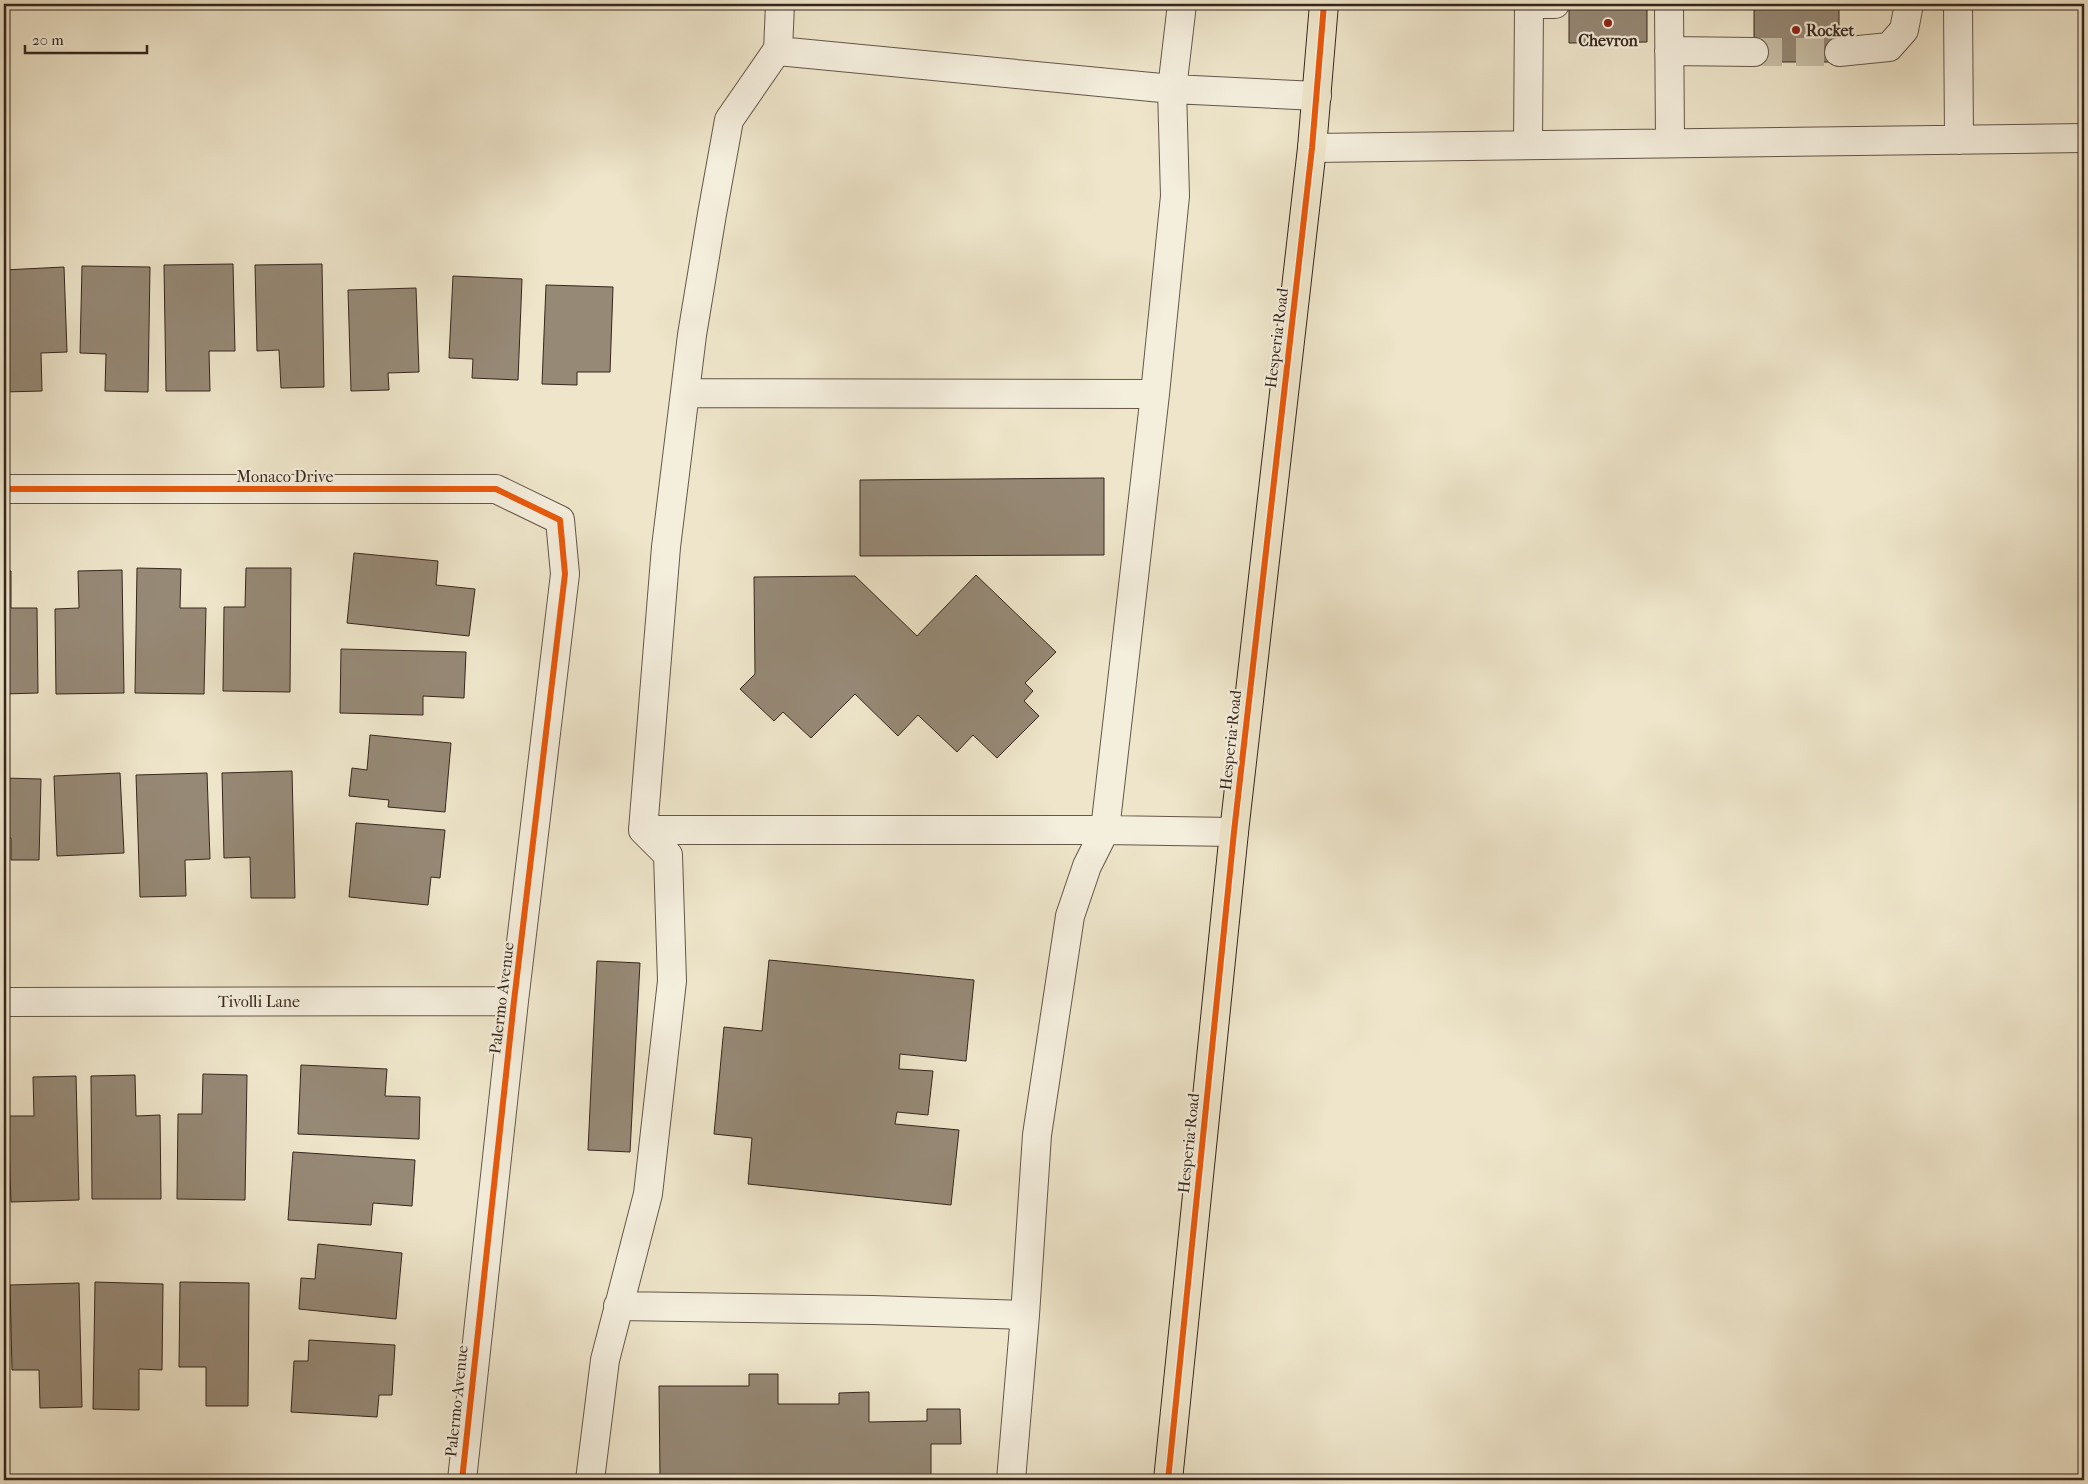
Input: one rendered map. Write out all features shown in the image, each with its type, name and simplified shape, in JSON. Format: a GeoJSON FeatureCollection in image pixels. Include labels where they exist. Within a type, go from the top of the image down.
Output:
{"type":"FeatureCollection","features":[{"type":"Feature","properties":{"kind":"main road","name":"Hesperia Road"},"geometry":{"type":"LineString","coordinates":[[1168,1480],[1234,832],[1312,148],[1324,4]]}},
{"type":"Feature","properties":{"kind":"street"},"geometry":{"type":"LineString","coordinates":[[642,830],[666,547],[695,317],[729,120],[778,49],[780,4]]}},
{"type":"Feature","properties":{"kind":"street"},"geometry":{"type":"LineString","coordinates":[[1011,1480],[1025,1315],[1037,1135],[1070,916],[1087,866],[1105,830],[1155,394],[1175,196],[1172,89],[1182,4]]}},
{"type":"Feature","properties":{"kind":"street"},"geometry":{"type":"LineString","coordinates":[[1528,145],[1529,4],[1555,4]]}},
{"type":"Feature","properties":{"kind":"street"},"geometry":{"type":"LineString","coordinates":[[1669,4],[1670,144]]}},
{"type":"Feature","properties":{"kind":"street"},"geometry":{"type":"LineString","coordinates":[[1839,52],[1889,48],[1904,30],[1909,4]]}},
{"type":"Feature","properties":{"kind":"street"},"geometry":{"type":"LineString","coordinates":[[1958,4],[1959,140]]}},
{"type":"Feature","properties":{"kind":"street"},"geometry":{"type":"LineString","coordinates":[[778,49],[778,51],[1172,89],[1317,96]]}},
{"type":"Feature","properties":{"kind":"street"},"geometry":{"type":"LineString","coordinates":[[1669,51],[1754,52]]}},
{"type":"Feature","properties":{"kind":"street"},"geometry":{"type":"LineString","coordinates":[[1312,148],[2084,138]]}},
{"type":"Feature","properties":{"kind":"street"},"geometry":{"type":"LineString","coordinates":[[685,393],[1155,394]]}},
{"type":"Feature","properties":{"kind":"street","name":"Monaco Drive"},"geometry":{"type":"LineString","coordinates":[[4,489],[496,489],[560,520]]}},
{"type":"Feature","properties":{"kind":"street","name":"Palermo Avenue"},"geometry":{"type":"LineString","coordinates":[[462,1480],[514,1001],[565,574],[560,520]]}},
{"type":"Feature","properties":{"kind":"street"},"geometry":{"type":"LineString","coordinates":[[642,830],[1105,830],[1234,832]]}},
{"type":"Feature","properties":{"kind":"street"},"geometry":{"type":"LineString","coordinates":[[590,1480],[605,1360],[648,1194],[672,981],[668,855],[642,830]]}},
{"type":"Feature","properties":{"kind":"street","name":"Tivolli Lane"},"geometry":{"type":"LineString","coordinates":[[4,1002],[514,1001]]}},
{"type":"Feature","properties":{"kind":"street"},"geometry":{"type":"LineString","coordinates":[[618,1306],[1025,1315]]}},
{"type":"Feature","properties":{"kind":"building","name":"Chevron"},"geometry":{"type":"Polygon","coordinates":[[[1569,4],[1647,4],[1647,42],[1569,43],[1569,4]]]}},
{"type":"Feature","properties":{"kind":"building","name":"Rocket"},"geometry":{"type":"Polygon","coordinates":[[[1777,4],[1861,4],[1861,9],[1839,9],[1839,62],[1754,62],[1754,8],[1777,8],[1777,4]]]}},
{"type":"Feature","properties":{"kind":"building"},"geometry":{"type":"Polygon","coordinates":[[[233,264],[235,351],[209,351],[210,391],[166,391],[164,265],[233,264]]]}},
{"type":"Feature","properties":{"kind":"building"},"geometry":{"type":"Polygon","coordinates":[[[322,264],[324,387],[281,388],[279,350],[257,351],[255,265],[322,264]]]}},
{"type":"Feature","properties":{"kind":"building"},"geometry":{"type":"Polygon","coordinates":[[[82,266],[150,267],[148,392],[105,391],[106,354],[80,353],[82,266]]]}},
{"type":"Feature","properties":{"kind":"building"},"geometry":{"type":"Polygon","coordinates":[[[64,267],[67,352],[41,353],[42,391],[4,392],[4,270],[64,267]]]}},
{"type":"Feature","properties":{"kind":"building"},"geometry":{"type":"Polygon","coordinates":[[[453,276],[522,279],[518,380],[472,378],[473,359],[449,358],[453,276]]]}},
{"type":"Feature","properties":{"kind":"building"},"geometry":{"type":"Polygon","coordinates":[[[546,285],[613,287],[610,372],[577,372],[577,385],[542,384],[546,285]]]}},
{"type":"Feature","properties":{"kind":"building"},"geometry":{"type":"Polygon","coordinates":[[[416,288],[419,372],[388,373],[389,390],[351,391],[348,290],[416,288]]]}},
{"type":"Feature","properties":{"kind":"building"},"geometry":{"type":"Polygon","coordinates":[[[1104,478],[1104,555],[860,556],[860,480],[1104,478]]]}},
{"type":"Feature","properties":{"kind":"building"},"geometry":{"type":"Polygon","coordinates":[[[354,553],[438,561],[436,585],[475,589],[469,636],[347,623],[354,553]]]}},
{"type":"Feature","properties":{"kind":"building"},"geometry":{"type":"Polygon","coordinates":[[[137,568],[181,569],[180,608],[206,608],[204,694],[135,693],[137,568]]]}},
{"type":"Feature","properties":{"kind":"building"},"geometry":{"type":"Polygon","coordinates":[[[246,568],[291,568],[290,692],[223,691],[224,607],[245,607],[246,568]]]}},
{"type":"Feature","properties":{"kind":"building"},"geometry":{"type":"Polygon","coordinates":[[[122,570],[124,693],[56,694],[55,609],[79,608],[78,571],[122,570]]]}},
{"type":"Feature","properties":{"kind":"building"},"geometry":{"type":"Polygon","coordinates":[[[4,571],[11,571],[11,608],[37,608],[38,693],[4,694],[4,571]]]}},
{"type":"Feature","properties":{"kind":"building"},"geometry":{"type":"Polygon","coordinates":[[[976,575],[1056,652],[1025,683],[1033,691],[1024,701],[1039,716],[997,758],[973,735],[957,752],[918,715],[898,736],[855,694],[811,738],[783,712],[774,721],[740,689],[755,674],[754,577],[855,576],[917,636],[976,575]]]}},
{"type":"Feature","properties":{"kind":"building"},"geometry":{"type":"Polygon","coordinates":[[[341,649],[466,652],[464,698],[423,696],[423,715],[340,713],[341,649]]]}},
{"type":"Feature","properties":{"kind":"building"},"geometry":{"type":"Polygon","coordinates":[[[370,735],[451,743],[445,812],[388,807],[389,800],[349,796],[352,768],[367,770],[370,735]]]}},
{"type":"Feature","properties":{"kind":"building"},"geometry":{"type":"Polygon","coordinates":[[[292,771],[295,898],[251,898],[250,857],[224,858],[222,773],[292,771]]]}},
{"type":"Feature","properties":{"kind":"building"},"geometry":{"type":"Polygon","coordinates":[[[120,773],[124,853],[57,856],[54,776],[120,773]]]}},
{"type":"Feature","properties":{"kind":"building"},"geometry":{"type":"Polygon","coordinates":[[[207,773],[210,859],[185,860],[186,896],[140,897],[136,775],[207,773]]]}},
{"type":"Feature","properties":{"kind":"building"},"geometry":{"type":"Polygon","coordinates":[[[4,778],[41,779],[39,860],[11,860],[11,838],[4,838],[4,778]]]}},
{"type":"Feature","properties":{"kind":"building"},"geometry":{"type":"Polygon","coordinates":[[[356,823],[445,830],[440,878],[431,877],[428,905],[349,897],[356,823]]]}},
{"type":"Feature","properties":{"kind":"building"},"geometry":{"type":"Polygon","coordinates":[[[769,960],[974,980],[966,1061],[900,1054],[899,1069],[933,1071],[928,1115],[897,1112],[895,1124],[959,1130],[951,1205],[748,1184],[752,1138],[714,1134],[724,1027],[762,1031],[769,960]]]}},
{"type":"Feature","properties":{"kind":"building"},"geometry":{"type":"Polygon","coordinates":[[[597,961],[640,963],[630,1152],[588,1150],[597,961]]]}},
{"type":"Feature","properties":{"kind":"building"},"geometry":{"type":"Polygon","coordinates":[[[301,1065],[387,1069],[385,1096],[420,1097],[419,1139],[298,1134],[301,1065]]]}},
{"type":"Feature","properties":{"kind":"building"},"geometry":{"type":"Polygon","coordinates":[[[203,1074],[247,1075],[245,1200],[177,1199],[178,1114],[202,1114],[203,1074]]]}},
{"type":"Feature","properties":{"kind":"building"},"geometry":{"type":"Polygon","coordinates":[[[135,1075],[136,1116],[160,1115],[161,1199],[92,1199],[91,1076],[135,1075]]]}},
{"type":"Feature","properties":{"kind":"building"},"geometry":{"type":"Polygon","coordinates":[[[76,1076],[79,1200],[11,1202],[8,1116],[34,1116],[33,1077],[76,1076]]]}},
{"type":"Feature","properties":{"kind":"building"},"geometry":{"type":"Polygon","coordinates":[[[293,1152],[415,1160],[412,1206],[373,1203],[371,1225],[288,1220],[293,1152]]]}},
{"type":"Feature","properties":{"kind":"building"},"geometry":{"type":"Polygon","coordinates":[[[318,1244],[402,1253],[396,1319],[299,1309],[301,1278],[315,1279],[318,1244]]]}},
{"type":"Feature","properties":{"kind":"building"},"geometry":{"type":"Polygon","coordinates":[[[95,1282],[163,1284],[162,1370],[139,1369],[139,1410],[93,1409],[95,1282]]]}},
{"type":"Feature","properties":{"kind":"building"},"geometry":{"type":"Polygon","coordinates":[[[180,1282],[249,1283],[248,1406],[206,1406],[206,1367],[179,1367],[180,1282]]]}},
{"type":"Feature","properties":{"kind":"building"},"geometry":{"type":"Polygon","coordinates":[[[79,1283],[82,1407],[40,1408],[39,1370],[12,1370],[10,1285],[79,1283]]]}},
{"type":"Feature","properties":{"kind":"building"},"geometry":{"type":"Polygon","coordinates":[[[309,1340],[395,1345],[392,1395],[379,1395],[377,1417],[291,1412],[294,1361],[308,1361],[309,1340]]]}},
{"type":"Feature","properties":{"kind":"building"},"geometry":{"type":"Polygon","coordinates":[[[749,1374],[778,1374],[778,1404],[839,1404],[839,1393],[869,1392],[869,1422],[927,1421],[927,1409],[960,1409],[961,1444],[931,1444],[931,1480],[660,1480],[659,1386],[749,1386],[749,1374]]]}},
{"type":"Feature","properties":{"kind":"tunnel"},"geometry":{"type":"LineString","coordinates":[[1754,52],[1839,52]]}},
{"type":"Feature","properties":{"kind":"cycle path"},"geometry":{"type":"LineString","coordinates":[[1168,1480],[1234,832],[1312,148],[1324,4]]}},
{"type":"Feature","properties":{"kind":"cycle path"},"geometry":{"type":"LineString","coordinates":[[4,489],[496,489],[560,520],[565,574],[514,1001],[462,1480]]}},
{"type":"Feature","properties":{"kind":"place","name":"Chevron"},"geometry":{"type":"Point","coordinates":[1608,23]}},
{"type":"Feature","properties":{"kind":"place","name":"Rocket"},"geometry":{"type":"Point","coordinates":[1796,30]}}]}
